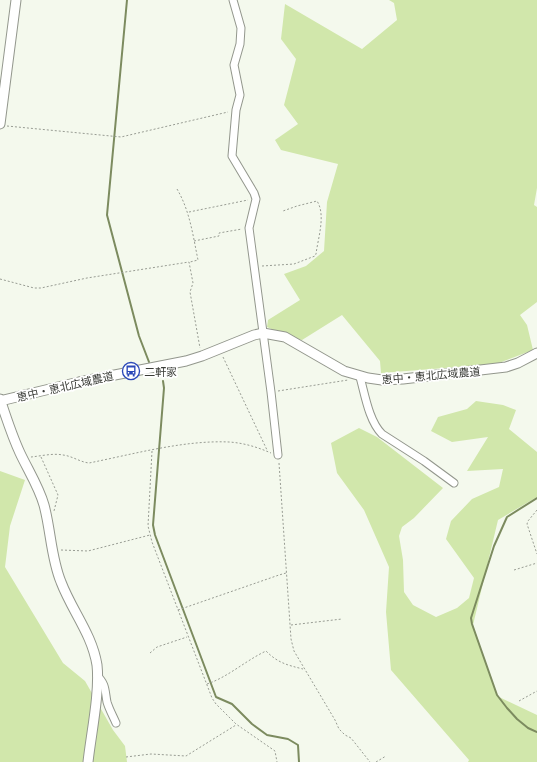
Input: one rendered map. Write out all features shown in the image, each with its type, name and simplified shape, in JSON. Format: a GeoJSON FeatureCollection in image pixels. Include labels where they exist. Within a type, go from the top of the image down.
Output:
{"type":"FeatureCollection","features":[{"type":"Feature","properties":{"kind":"street"},"geometry":{"type":"LineString","coordinates":[[4,125],[16,0]]}},
{"type":"Feature","properties":{"kind":"street"},"geometry":{"type":"LineString","coordinates":[[233,0],[242,28],[240,44],[234,66],[240,95],[236,110],[232,156],[256,199],[249,228],[278,455]]}},
{"type":"Feature","properties":{"kind":"street","name":"恵中・恵北広域農道"},"geometry":{"type":"LineString","coordinates":[[88,762],[97,676],[97,667],[93,647],[62,585],[57,571],[47,516],[40,493],[22,458],[7,422],[0,400],[79,382],[186,361],[263,333],[285,337],[319,356],[335,367],[358,376],[382,380],[492,370],[518,364],[537,353]]}},
{"type":"Feature","properties":{"kind":"street"},"geometry":{"type":"LineString","coordinates":[[358,376],[373,423],[378,430],[454,483]]}},
{"type":"Feature","properties":{"kind":"street"},"geometry":{"type":"LineString","coordinates":[[97,676],[102,680],[106,690],[107,702],[116,723]]}},
{"type":"Feature","properties":{"kind":"path"},"geometry":{"type":"LineString","coordinates":[[4,125],[121,137],[236,110]]}},
{"type":"Feature","properties":{"kind":"path"},"geometry":{"type":"LineString","coordinates":[[0,279],[34,288],[42,288],[87,278],[198,260],[188,212],[177,189]]}},
{"type":"Feature","properties":{"kind":"path"},"geometry":{"type":"LineString","coordinates":[[188,212],[256,199]]}},
{"type":"Feature","properties":{"kind":"path"},"geometry":{"type":"LineString","coordinates":[[254,267],[274,264],[294,264],[315,256],[322,219],[320,205],[317,201],[283,211]]}},
{"type":"Feature","properties":{"kind":"path"},"geometry":{"type":"LineString","coordinates":[[194,241],[219,236],[219,233],[249,228]]}},
{"type":"Feature","properties":{"kind":"path"},"geometry":{"type":"LineString","coordinates":[[189,262],[193,282],[190,292],[202,356]]}},
{"type":"Feature","properties":{"kind":"path"},"geometry":{"type":"LineString","coordinates":[[219,349],[267,451]]}},
{"type":"Feature","properties":{"kind":"path"},"geometry":{"type":"LineString","coordinates":[[271,392],[347,381],[358,376]]}},
{"type":"Feature","properties":{"kind":"path"},"geometry":{"type":"LineString","coordinates":[[22,458],[62,454],[76,458],[82,462],[89,463],[200,443],[230,442],[253,446],[278,455],[291,639],[294,651],[336,720],[339,729],[351,738],[370,762]]}},
{"type":"Feature","properties":{"kind":"path"},"geometry":{"type":"LineString","coordinates":[[152,451],[148,526],[150,535],[206,685],[216,704],[236,724],[257,740],[272,748],[276,753],[277,762]]}},
{"type":"Feature","properties":{"kind":"path"},"geometry":{"type":"LineString","coordinates":[[41,456],[58,494],[53,515],[47,516]]}},
{"type":"Feature","properties":{"kind":"path"},"geometry":{"type":"LineString","coordinates":[[537,510],[527,524],[537,554]]}},
{"type":"Feature","properties":{"kind":"path"},"geometry":{"type":"LineString","coordinates":[[53,550],[88,551],[150,535]]}},
{"type":"Feature","properties":{"kind":"path"},"geometry":{"type":"LineString","coordinates":[[514,570],[537,563]]}},
{"type":"Feature","properties":{"kind":"path"},"geometry":{"type":"LineString","coordinates":[[178,610],[287,573]]}},
{"type":"Feature","properties":{"kind":"path"},"geometry":{"type":"LineString","coordinates":[[290,625],[342,619]]}},
{"type":"Feature","properties":{"kind":"path"},"geometry":{"type":"LineString","coordinates":[[150,653],[157,647],[188,637]]}},
{"type":"Feature","properties":{"kind":"path"},"geometry":{"type":"LineString","coordinates":[[206,685],[215,682],[255,656],[266,651],[276,661],[288,666],[304,669]]}},
{"type":"Feature","properties":{"kind":"path"},"geometry":{"type":"LineString","coordinates":[[519,701],[537,691]]}},
{"type":"Feature","properties":{"kind":"path"},"geometry":{"type":"LineString","coordinates":[[126,757],[151,754],[186,756],[236,724]]}},
{"type":"Feature","properties":{"kind":"path"},"geometry":{"type":"LineString","coordinates":[[376,762],[386,756]]}},
{"type":"Feature","properties":{"kind":"green space"},"geometry":{"type":"Polygon","coordinates":[[[389,0],[537,0],[537,188],[534,205],[537,207],[537,302],[520,315],[527,325],[533,350],[496,364],[381,373],[380,361],[342,315],[302,340],[292,338],[267,327],[268,320],[300,300],[284,274],[306,266],[324,251],[327,202],[338,164],[281,150],[275,140],[298,124],[284,105],[296,59],[281,39],[285,4],[362,49],[397,20],[394,3],[389,0]]]}},
{"type":"Feature","properties":{"kind":"green space"},"geometry":{"type":"Polygon","coordinates":[[[476,401],[503,405],[516,410],[509,429],[537,452],[537,497],[498,520],[473,625],[497,696],[537,715],[537,762],[468,762],[469,760],[391,670],[386,612],[389,567],[364,510],[337,473],[331,443],[359,428],[377,437],[443,488],[414,518],[402,527],[399,536],[403,560],[404,592],[413,605],[436,617],[457,608],[469,598],[474,578],[446,539],[451,521],[472,499],[499,487],[503,469],[467,471],[488,437],[452,442],[431,431],[438,417],[467,409],[476,401]]]}},
{"type":"Feature","properties":{"kind":"green space"},"geometry":{"type":"Polygon","coordinates":[[[0,471],[25,480],[10,526],[5,567],[63,663],[85,681],[113,730],[125,746],[127,762],[0,762],[0,471]]]}},
{"type":"Feature","properties":{"kind":"waterway"},"geometry":{"type":"LineString","coordinates":[[127,0],[107,215],[139,336],[149,362]]}},
{"type":"Feature","properties":{"kind":"waterway"},"geometry":{"type":"LineString","coordinates":[[163,381],[164,388],[153,525],[155,535],[216,697],[232,704],[252,724],[267,735],[288,739],[298,745],[299,762]]}},
{"type":"Feature","properties":{"kind":"waterway"},"geometry":{"type":"LineString","coordinates":[[537,498],[507,517],[494,546],[471,618],[497,695],[517,719],[528,728],[537,732]]}},
{"type":"Feature","properties":{"kind":"place","name":"二軒家"},"geometry":{"type":"Point","coordinates":[131,371]}}]}
